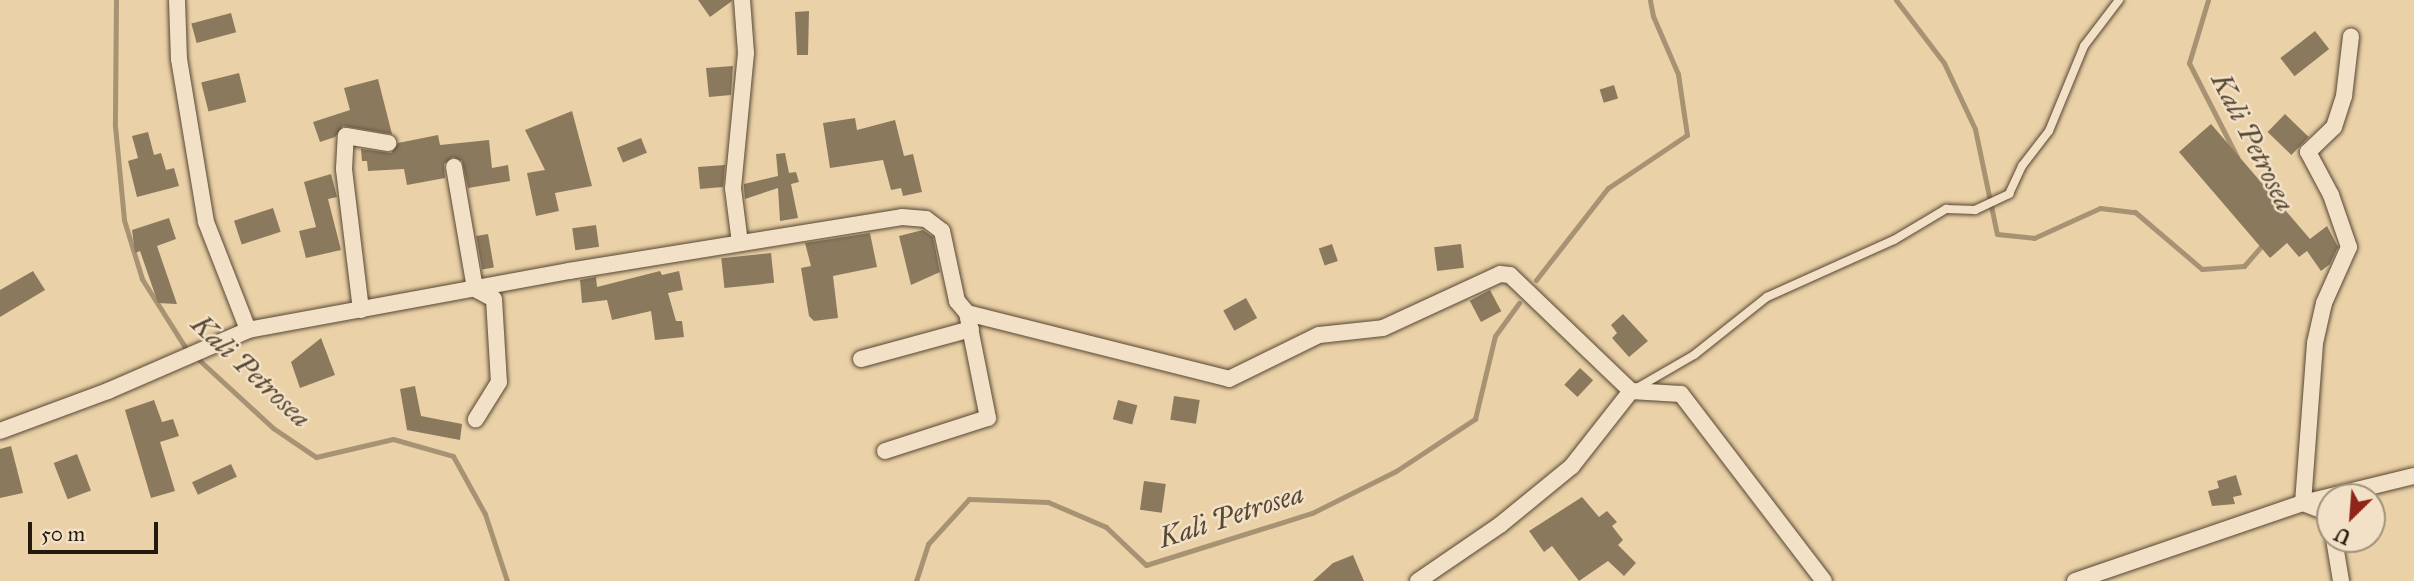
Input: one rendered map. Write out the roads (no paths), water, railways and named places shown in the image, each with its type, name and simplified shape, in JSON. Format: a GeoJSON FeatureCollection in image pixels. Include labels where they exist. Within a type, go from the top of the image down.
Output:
{"type":"FeatureCollection","features":[{"type":"Feature","properties":{"kind":"street"},"geometry":{"type":"LineString","coordinates":[[177,0],[179,59],[206,222],[248,330]]}},
{"type":"Feature","properties":{"kind":"street"},"geometry":{"type":"LineString","coordinates":[[740,243],[733,188],[746,53],[742,0]]}},
{"type":"Feature","properties":{"kind":"street"},"geometry":{"type":"LineString","coordinates":[[2303,503],[2315,343],[2324,303],[2349,247],[2331,195],[2308,152],[2334,127],[2344,96],[2351,37]]}},
{"type":"Feature","properties":{"kind":"street"},"geometry":{"type":"LineString","coordinates":[[362,310],[344,169],[346,136],[388,143]]}},
{"type":"Feature","properties":{"kind":"street"},"geometry":{"type":"LineString","coordinates":[[454,167],[475,289]]}},
{"type":"Feature","properties":{"kind":"street"},"geometry":{"type":"LineString","coordinates":[[0,431],[108,391],[183,355],[248,330],[740,243],[902,217],[926,219],[942,231],[957,301],[969,321],[988,418],[885,451]]}},
{"type":"Feature","properties":{"kind":"street"},"geometry":{"type":"LineString","coordinates":[[862,359],[969,321],[1229,379],[1319,335],[1392,324],[1500,274],[1513,277],[1631,391],[1681,394],[1824,581]]}},
{"type":"Feature","properties":{"kind":"street"},"geometry":{"type":"LineString","coordinates":[[475,289],[494,299],[499,382],[476,419]]}},
{"type":"Feature","properties":{"kind":"street"},"geometry":{"type":"LineString","coordinates":[[1418,581],[1500,525],[1572,466],[1631,391]]}},
{"type":"Feature","properties":{"kind":"street"},"geometry":{"type":"LineString","coordinates":[[2075,581],[2303,503],[2414,476]]}},
{"type":"Feature","properties":{"kind":"street"},"geometry":{"type":"LineString","coordinates":[[2303,503],[2316,508]]}},
{"type":"Feature","properties":{"kind":"street"},"geometry":{"type":"LineString","coordinates":[[2336,553],[2341,581]]}},
{"type":"Feature","properties":{"kind":"lane"},"geometry":{"type":"LineString","coordinates":[[1631,391],[1694,355],[1767,297],[1894,240],[1946,209],[1975,210],[2010,194],[2022,166],[2049,131],[2084,46],[2119,0]]}},
{"type":"Feature","properties":{"kind":"waterway","name":"Kali Petrosea"},"geometry":{"type":"LineString","coordinates":[[116,0],[115,126],[124,220],[142,279],[185,347],[273,428],[316,457],[393,439],[453,456],[485,514],[507,581]]}},
{"type":"Feature","properties":{"kind":"waterway","name":"Kali Petrosea"},"geometry":{"type":"LineString","coordinates":[[1536,280],[1608,188],[1687,135],[1678,74],[1653,16],[1650,0]]}},
{"type":"Feature","properties":{"kind":"waterway","name":"Kali Petrosea"},"geometry":{"type":"LineString","coordinates":[[1896,0],[1944,63],[1975,129],[1997,234],[2034,238],[2100,208],[2135,212],[2202,269],[2244,266],[2263,244]]}},
{"type":"Feature","properties":{"kind":"waterway","name":"Kali Petrosea"},"geometry":{"type":"LineString","coordinates":[[2208,0],[2189,63],[2237,157]]}},
{"type":"Feature","properties":{"kind":"waterway","name":"Kali Petrosea"},"geometry":{"type":"LineString","coordinates":[[916,581],[928,544],[969,499],[1048,502],[1106,527],[1146,565],[1312,513],[1396,471],[1475,419],[1495,336],[1519,303]]}}]}
